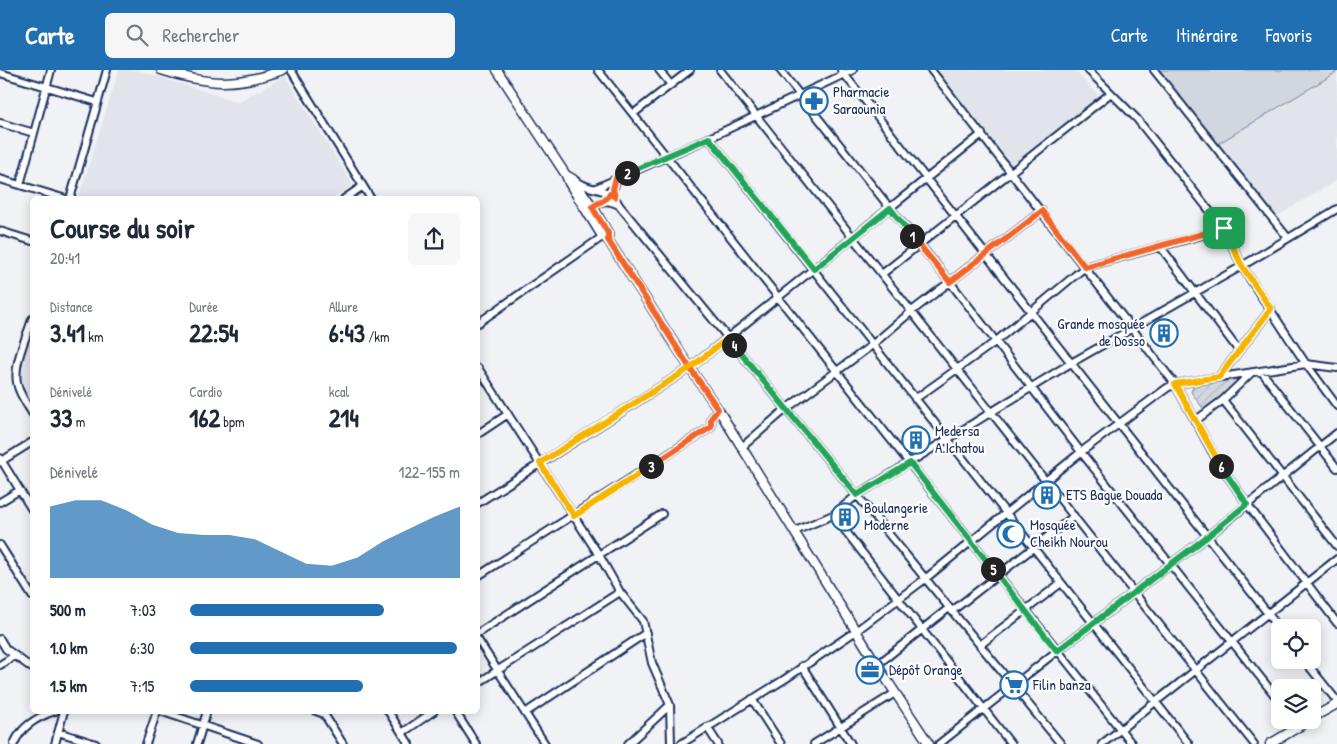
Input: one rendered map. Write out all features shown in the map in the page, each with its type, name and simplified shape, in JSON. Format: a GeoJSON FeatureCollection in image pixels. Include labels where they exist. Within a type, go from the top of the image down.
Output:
{"type":"FeatureCollection","features":[{"type":"Feature","properties":{"kind":"main road"},"geometry":{"type":"LineString","coordinates":[[161,70],[198,81],[224,83],[248,81],[283,70]]}},
{"type":"Feature","properties":{"kind":"main road"},"geometry":{"type":"LineString","coordinates":[[500,71],[718,409],[877,665],[929,744]]}},
{"type":"Feature","properties":{"kind":"main road"},"geometry":{"type":"LineString","coordinates":[[1321,713],[1337,703]]}},
{"type":"Feature","properties":{"kind":"main road"},"geometry":{"type":"LineString","coordinates":[[1270,744],[1289,729]]}},
{"type":"Feature","properties":{"kind":"street"},"geometry":{"type":"LineString","coordinates":[[20,185],[51,70]]}},
{"type":"Feature","properties":{"kind":"street"},"geometry":{"type":"LineString","coordinates":[[71,196],[107,70]]}},
{"type":"Feature","properties":{"kind":"street"},"geometry":{"type":"LineString","coordinates":[[292,70],[369,196]]}},
{"type":"Feature","properties":{"kind":"street"},"geometry":{"type":"LineString","coordinates":[[598,70],[665,157],[1132,744]]}},
{"type":"Feature","properties":{"kind":"street"},"geometry":{"type":"LineString","coordinates":[[659,70],[671,85]]}},
{"type":"Feature","properties":{"kind":"street"},"geometry":{"type":"LineString","coordinates":[[633,114],[690,70]]}},
{"type":"Feature","properties":{"kind":"street"},"geometry":{"type":"LineString","coordinates":[[720,70],[1254,744]]}},
{"type":"Feature","properties":{"kind":"street"},"geometry":{"type":"LineString","coordinates":[[780,70],[950,282],[1081,452],[1271,691]]}},
{"type":"Feature","properties":{"kind":"street"},"geometry":{"type":"LineString","coordinates":[[580,195],[757,116],[843,72],[854,70]]}},
{"type":"Feature","properties":{"kind":"street"},"geometry":{"type":"LineString","coordinates":[[931,70],[1175,384],[1218,462],[1247,504],[1337,623]]}},
{"type":"Feature","properties":{"kind":"street"},"geometry":{"type":"LineString","coordinates":[[1088,70],[1136,119],[1224,228],[1242,266],[1306,364],[1337,406]]}},
{"type":"Feature","properties":{"kind":"street"},"geometry":{"type":"LineString","coordinates":[[1154,70],[1288,238]]}},
{"type":"Feature","properties":{"kind":"street"},"geometry":{"type":"LineString","coordinates":[[843,72],[1272,619]]}},
{"type":"Feature","properties":{"kind":"street"},"geometry":{"type":"LineString","coordinates":[[0,73],[97,102]]}},
{"type":"Feature","properties":{"kind":"street"},"geometry":{"type":"LineString","coordinates":[[882,274],[1111,93]]}},
{"type":"Feature","properties":{"kind":"street"},"geometry":{"type":"LineString","coordinates":[[0,123],[34,133]]}},
{"type":"Feature","properties":{"kind":"street"},"geometry":{"type":"LineString","coordinates":[[480,502],[690,368],[982,134]]}},
{"type":"Feature","properties":{"kind":"street"},"geometry":{"type":"LineString","coordinates":[[709,138],[1188,744]]}},
{"type":"Feature","properties":{"kind":"street"},"geometry":{"type":"LineString","coordinates":[[570,177],[585,186],[613,193]]}},
{"type":"Feature","properties":{"kind":"street"},"geometry":{"type":"LineString","coordinates":[[616,178],[613,193],[619,205],[1061,744]]}},
{"type":"Feature","properties":{"kind":"street"},"geometry":{"type":"LineString","coordinates":[[0,179],[56,196]]}},
{"type":"Feature","properties":{"kind":"street"},"geometry":{"type":"LineString","coordinates":[[348,196],[363,186]]}},
{"type":"Feature","properties":{"kind":"street"},"geometry":{"type":"LineString","coordinates":[[590,209],[613,193]]}},
{"type":"Feature","properties":{"kind":"street"},"geometry":{"type":"LineString","coordinates":[[604,200],[619,205]]}},
{"type":"Feature","properties":{"kind":"street"},"geometry":{"type":"LineString","coordinates":[[795,531],[832,515],[857,495],[1071,363],[1242,266],[1337,209]]}},
{"type":"Feature","properties":{"kind":"street"},"geometry":{"type":"LineString","coordinates":[[742,447],[786,409],[872,345],[912,311],[1042,211]]}},
{"type":"Feature","properties":{"kind":"street"},"geometry":{"type":"LineString","coordinates":[[915,399],[995,342],[1085,267],[1224,228]]}},
{"type":"Feature","properties":{"kind":"street"},"geometry":{"type":"LineString","coordinates":[[0,231],[30,241]]}},
{"type":"Feature","properties":{"kind":"street"},"geometry":{"type":"LineString","coordinates":[[480,322],[606,237]]}},
{"type":"Feature","properties":{"kind":"street"},"geometry":{"type":"LineString","coordinates":[[1160,246],[1239,351]]}},
{"type":"Feature","properties":{"kind":"street"},"geometry":{"type":"LineString","coordinates":[[1219,377],[1271,309]]}},
{"type":"Feature","properties":{"kind":"street"},"geometry":{"type":"LineString","coordinates":[[30,324],[16,369],[16,381],[30,410]]}},
{"type":"Feature","properties":{"kind":"street"},"geometry":{"type":"LineString","coordinates":[[680,744],[856,631],[925,579],[1081,452],[1175,384],[1306,364],[1337,368]]}},
{"type":"Feature","properties":{"kind":"street"},"geometry":{"type":"LineString","coordinates":[[1261,371],[1321,445],[1337,468]]}},
{"type":"Feature","properties":{"kind":"street"},"geometry":{"type":"LineString","coordinates":[[1195,421],[1223,400],[1252,372]]}},
{"type":"Feature","properties":{"kind":"street"},"geometry":{"type":"LineString","coordinates":[[480,376],[540,463],[599,555],[620,592],[643,621],[652,663],[670,705],[671,744]]}},
{"type":"Feature","properties":{"kind":"street"},"geometry":{"type":"LineString","coordinates":[[1223,400],[1337,546]]}},
{"type":"Feature","properties":{"kind":"street"},"geometry":{"type":"LineString","coordinates":[[480,575],[711,427],[711,419],[718,409]]}},
{"type":"Feature","properties":{"kind":"street"},"geometry":{"type":"LineString","coordinates":[[480,433],[508,414]]}},
{"type":"Feature","properties":{"kind":"street"},"geometry":{"type":"LineString","coordinates":[[939,744],[1012,685],[1208,536],[1337,433]]}},
{"type":"Feature","properties":{"kind":"street"},"geometry":{"type":"LineString","coordinates":[[30,443],[1,461],[30,507]]}},
{"type":"Feature","properties":{"kind":"street"},"geometry":{"type":"LineString","coordinates":[[0,502],[20,490]]}},
{"type":"Feature","properties":{"kind":"street"},"geometry":{"type":"LineString","coordinates":[[480,632],[662,514]]}},
{"type":"Feature","properties":{"kind":"street"},"geometry":{"type":"LineString","coordinates":[[832,515],[1011,744]]}},
{"type":"Feature","properties":{"kind":"street"},"geometry":{"type":"LineString","coordinates":[[877,665],[1074,516]]}},
{"type":"Feature","properties":{"kind":"street"},"geometry":{"type":"LineString","coordinates":[[0,545],[30,593]]}},
{"type":"Feature","properties":{"kind":"street"},"geometry":{"type":"LineString","coordinates":[[1102,744],[1337,560]]}},
{"type":"Feature","properties":{"kind":"street"},"geometry":{"type":"LineString","coordinates":[[980,645],[1061,583]]}},
{"type":"Feature","properties":{"kind":"street"},"geometry":{"type":"LineString","coordinates":[[480,682],[620,592]]}},
{"type":"Feature","properties":{"kind":"street"},"geometry":{"type":"LineString","coordinates":[[525,713],[646,633]]}},
{"type":"Feature","properties":{"kind":"street"},"geometry":{"type":"LineString","coordinates":[[0,639],[6,649],[30,667]]}},
{"type":"Feature","properties":{"kind":"street"},"geometry":{"type":"LineString","coordinates":[[480,643],[544,744]]}},
{"type":"Feature","properties":{"kind":"street"},"geometry":{"type":"LineString","coordinates":[[0,665],[14,656]]}},
{"type":"Feature","properties":{"kind":"street"},"geometry":{"type":"LineString","coordinates":[[802,666],[851,744]]}},
{"type":"Feature","properties":{"kind":"street"},"geometry":{"type":"LineString","coordinates":[[1311,669],[1337,703]]}},
{"type":"Feature","properties":{"kind":"street"},"geometry":{"type":"LineString","coordinates":[[814,744],[895,693]]}},
{"type":"Feature","properties":{"kind":"street"},"geometry":{"type":"LineString","coordinates":[[752,699],[781,744]]}},
{"type":"Feature","properties":{"kind":"street"},"geometry":{"type":"LineString","coordinates":[[628,744],[670,705]]}},
{"type":"Feature","properties":{"kind":"street"},"geometry":{"type":"LineString","coordinates":[[14,744],[18,734],[26,725],[46,714]]}},
{"type":"Feature","properties":{"kind":"street"},"geometry":{"type":"LineString","coordinates":[[55,744],[63,714]]}},
{"type":"Feature","properties":{"kind":"street"},"geometry":{"type":"LineString","coordinates":[[146,744],[157,714]]}},
{"type":"Feature","properties":{"kind":"street"},"geometry":{"type":"LineString","coordinates":[[167,714],[258,744]]}},
{"type":"Feature","properties":{"kind":"street"},"geometry":{"type":"LineString","coordinates":[[197,744],[206,714]]}},
{"type":"Feature","properties":{"kind":"street"},"geometry":{"type":"LineString","coordinates":[[328,714],[343,744]]}},
{"type":"Feature","properties":{"kind":"street"},"geometry":{"type":"LineString","coordinates":[[390,714],[409,744]]}},
{"type":"Feature","properties":{"kind":"street"},"geometry":{"type":"LineString","coordinates":[[402,733],[430,714]]}},
{"type":"Feature","properties":{"kind":"street"},"geometry":{"type":"LineString","coordinates":[[458,714],[476,744]]}},
{"type":"Feature","properties":{"kind":"street"},"geometry":{"type":"LineString","coordinates":[[707,727],[718,744]]}},
{"type":"Feature","properties":{"kind":"street"},"geometry":{"type":"LineString","coordinates":[[58,732],[96,744]]}},
{"type":"Feature","properties":{"kind":"shaded area"},"geometry":{"type":"Polygon","coordinates":[[[119,70],[137,70],[238,102],[285,76],[353,185],[336,196],[79,196],[119,70]]]}},
{"type":"Feature","properties":{"kind":"shaded area"},"geometry":{"type":"Polygon","coordinates":[[[936,70],[1074,70],[1095,91],[1100,99],[1013,168],[936,70]]]}},
{"type":"Feature","properties":{"kind":"shaded area"},"geometry":{"type":"Polygon","coordinates":[[[1159,70],[1337,70],[1337,72],[1216,145],[1159,70]]]}},
{"type":"Feature","properties":{"kind":"shaded area"},"geometry":{"type":"Polygon","coordinates":[[[1337,72],[1337,180],[1274,218],[1216,145],[1337,72]]]}},
{"type":"Feature","properties":{"kind":"shaded area"},"geometry":{"type":"Polygon","coordinates":[[[30,337],[30,399],[20,379],[20,366],[30,337]]]}},
{"type":"Feature","properties":{"kind":"shaded area"},"geometry":{"type":"Polygon","coordinates":[[[1239,377],[1241,380],[1205,411],[1191,392],[1194,385],[1239,377]]]}},
{"type":"Feature","properties":{"kind":"place","name":"Pharmacie Saraounia"},"geometry":{"type":"Point","coordinates":[814,101]}},
{"type":"Feature","properties":{"kind":"place","name":"Grande mosquée de Dosso"},"geometry":{"type":"Point","coordinates":[1164,333]}},
{"type":"Feature","properties":{"kind":"place","name":"Medersa A.Ichatou"},"geometry":{"type":"Point","coordinates":[916,440]}},
{"type":"Feature","properties":{"kind":"place","name":"ETS Bague Douada"},"geometry":{"type":"Point","coordinates":[1047,495]}},
{"type":"Feature","properties":{"kind":"place","name":"Boulangerie Moderne"},"geometry":{"type":"Point","coordinates":[845,517]}},
{"type":"Feature","properties":{"kind":"place","name":"Mosquée Cheikh Nourou"},"geometry":{"type":"Point","coordinates":[1011,534]}},
{"type":"Feature","properties":{"kind":"place","name":"Dépôt Orange"},"geometry":{"type":"Point","coordinates":[870,670]}},
{"type":"Feature","properties":{"kind":"place","name":"Filin banza"},"geometry":{"type":"Point","coordinates":[1014,685]}},
{"type":"Feature","properties":{"kind":"route"},"geometry":{"type":"LineString","coordinates":[[1224,228],[1085,267],[1042,211],[950,282],[890,208],[814,269],[709,138],[616,178],[613,189],[615,197],[610,194],[592,207],[608,233],[608,240],[690,368],[718,409],[711,419],[711,427],[574,516],[540,463],[690,368],[728,338],[857,495],[910,463],[1057,651],[1247,504],[1218,462],[1175,384],[1219,377],[1271,309],[1242,266],[1224,228]]}}]}
